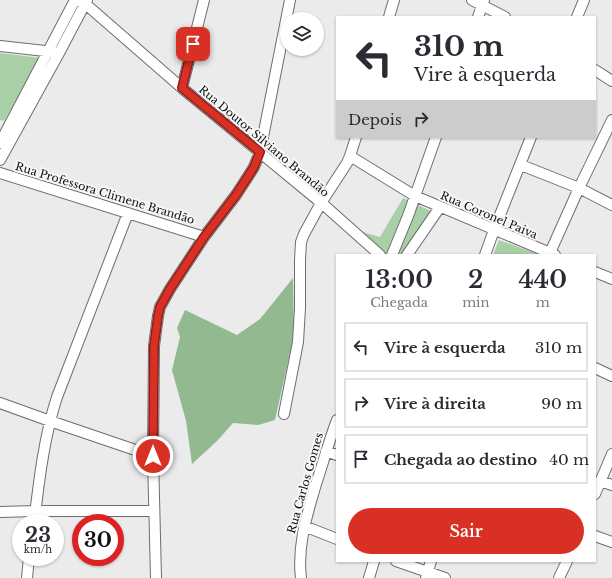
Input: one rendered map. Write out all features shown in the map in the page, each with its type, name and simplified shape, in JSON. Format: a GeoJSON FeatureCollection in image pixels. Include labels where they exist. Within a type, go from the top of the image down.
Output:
{"type":"FeatureCollection","features":[{"type":"Feature","properties":{"kind":"street"},"geometry":{"type":"LineString","coordinates":[[182,88],[204,0]]}},
{"type":"Feature","properties":{"kind":"street"},"geometry":{"type":"LineString","coordinates":[[156,578],[153,456],[154,346],[160,307],[204,237],[236,195],[254,167],[260,152],[290,0]]}},
{"type":"Feature","properties":{"kind":"street"},"geometry":{"type":"LineString","coordinates":[[389,16],[394,0]]}},
{"type":"Feature","properties":{"kind":"street"},"geometry":{"type":"LineString","coordinates":[[472,0],[483,2],[504,16]]}},
{"type":"Feature","properties":{"kind":"street"},"geometry":{"type":"LineString","coordinates":[[577,16],[584,0]]}},
{"type":"Feature","properties":{"kind":"street"},"geometry":{"type":"LineString","coordinates":[[0,160],[81,1]]}},
{"type":"Feature","properties":{"kind":"street","name":"Rua Doutor Silviano Brandão"},"geometry":{"type":"LineString","coordinates":[[81,1],[182,88],[321,203],[379,254]]}},
{"type":"Feature","properties":{"kind":"street"},"geometry":{"type":"LineString","coordinates":[[478,16],[483,2]]}},
{"type":"Feature","properties":{"kind":"street"},"geometry":{"type":"LineString","coordinates":[[0,46],[54,52]]}},
{"type":"Feature","properties":{"kind":"street"},"geometry":{"type":"LineString","coordinates":[[0,143],[54,52]]}},
{"type":"Feature","properties":{"kind":"street"},"geometry":{"type":"LineString","coordinates":[[596,71],[612,81]]}},
{"type":"Feature","properties":{"kind":"street"},"geometry":{"type":"LineString","coordinates":[[551,254],[579,188],[612,120]]}},
{"type":"Feature","properties":{"kind":"street"},"geometry":{"type":"LineString","coordinates":[[284,414],[298,342],[301,242],[321,203],[343,170],[350,156],[356,138]]}},
{"type":"Feature","properties":{"kind":"street"},"geometry":{"type":"LineString","coordinates":[[392,254],[436,138]]}},
{"type":"Feature","properties":{"kind":"street"},"geometry":{"type":"LineString","coordinates":[[485,254],[532,138]]}},
{"type":"Feature","properties":{"kind":"street","name":"Rua Coronel Paiva"},"geometry":{"type":"LineString","coordinates":[[350,156],[415,196],[551,254]]}},
{"type":"Feature","properties":{"kind":"street"},"geometry":{"type":"LineString","coordinates":[[521,165],[579,188],[612,206]]}},
{"type":"Feature","properties":{"kind":"street","name":"Rua Professora Climene Brandão"},"geometry":{"type":"LineString","coordinates":[[0,173],[204,237]]}},
{"type":"Feature","properties":{"kind":"street"},"geometry":{"type":"LineString","coordinates":[[408,254],[440,207]]}},
{"type":"Feature","properties":{"kind":"street"},"geometry":{"type":"LineString","coordinates":[[35,514],[42,461],[57,396],[128,213]]}},
{"type":"Feature","properties":{"kind":"street"},"geometry":{"type":"LineString","coordinates":[[596,272],[612,279]]}},
{"type":"Feature","properties":{"kind":"street"},"geometry":{"type":"LineString","coordinates":[[596,368],[612,376]]}},
{"type":"Feature","properties":{"kind":"street"},"geometry":{"type":"LineString","coordinates":[[0,403],[153,456]]}},
{"type":"Feature","properties":{"kind":"street","name":"Rua Carlos Gomes"},"geometry":{"type":"LineString","coordinates":[[301,578],[300,549],[304,526],[326,451],[336,423]]}},
{"type":"Feature","properties":{"kind":"street"},"geometry":{"type":"LineString","coordinates":[[326,451],[336,455]]}},
{"type":"Feature","properties":{"kind":"street"},"geometry":{"type":"LineString","coordinates":[[596,490],[612,454]]}},
{"type":"Feature","properties":{"kind":"street"},"geometry":{"type":"LineString","coordinates":[[600,481],[612,485]]}},
{"type":"Feature","properties":{"kind":"street"},"geometry":{"type":"LineString","coordinates":[[0,512],[154,511]]}},
{"type":"Feature","properties":{"kind":"street"},"geometry":{"type":"LineString","coordinates":[[304,526],[336,539]]}},
{"type":"Feature","properties":{"kind":"street"},"geometry":{"type":"LineString","coordinates":[[596,536],[612,542]]}},
{"type":"Feature","properties":{"kind":"street"},"geometry":{"type":"LineString","coordinates":[[369,578],[374,562]]}},
{"type":"Feature","properties":{"kind":"street"},"geometry":{"type":"LineString","coordinates":[[398,562],[427,575],[445,578]]}},
{"type":"Feature","properties":{"kind":"street"},"geometry":{"type":"LineString","coordinates":[[427,575],[431,562]]}},
{"type":"Feature","properties":{"kind":"street"},"geometry":{"type":"LineString","coordinates":[[559,578],[567,562]]}},
{"type":"Feature","properties":{"kind":"street"},"geometry":{"type":"LineString","coordinates":[[27,578],[28,566]]}},
{"type":"Feature","properties":{"kind":"green space"},"geometry":{"type":"Polygon","coordinates":[[[0,53],[41,58],[4,121],[0,120],[0,53]]]}},
{"type":"Feature","properties":{"kind":"green space"},"geometry":{"type":"Polygon","coordinates":[[[403,198],[433,212],[403,254],[384,254],[359,231],[380,237],[403,198]]]}},
{"type":"Feature","properties":{"kind":"green space"},"geometry":{"type":"Polygon","coordinates":[[[499,240],[538,254],[493,254],[499,240]]]}},
{"type":"Feature","properties":{"kind":"green space"},"geometry":{"type":"Polygon","coordinates":[[[293,278],[294,335],[275,420],[258,425],[233,423],[217,441],[192,464],[186,421],[172,370],[180,337],[177,328],[185,310],[237,335],[260,319],[293,278]]]}},
{"type":"Feature","properties":{"kind":"route"},"geometry":{"type":"LineString","coordinates":[[153,456],[154,346],[160,307],[204,237],[236,195],[249,175],[260,152],[182,88],[193,44]]}}]}
